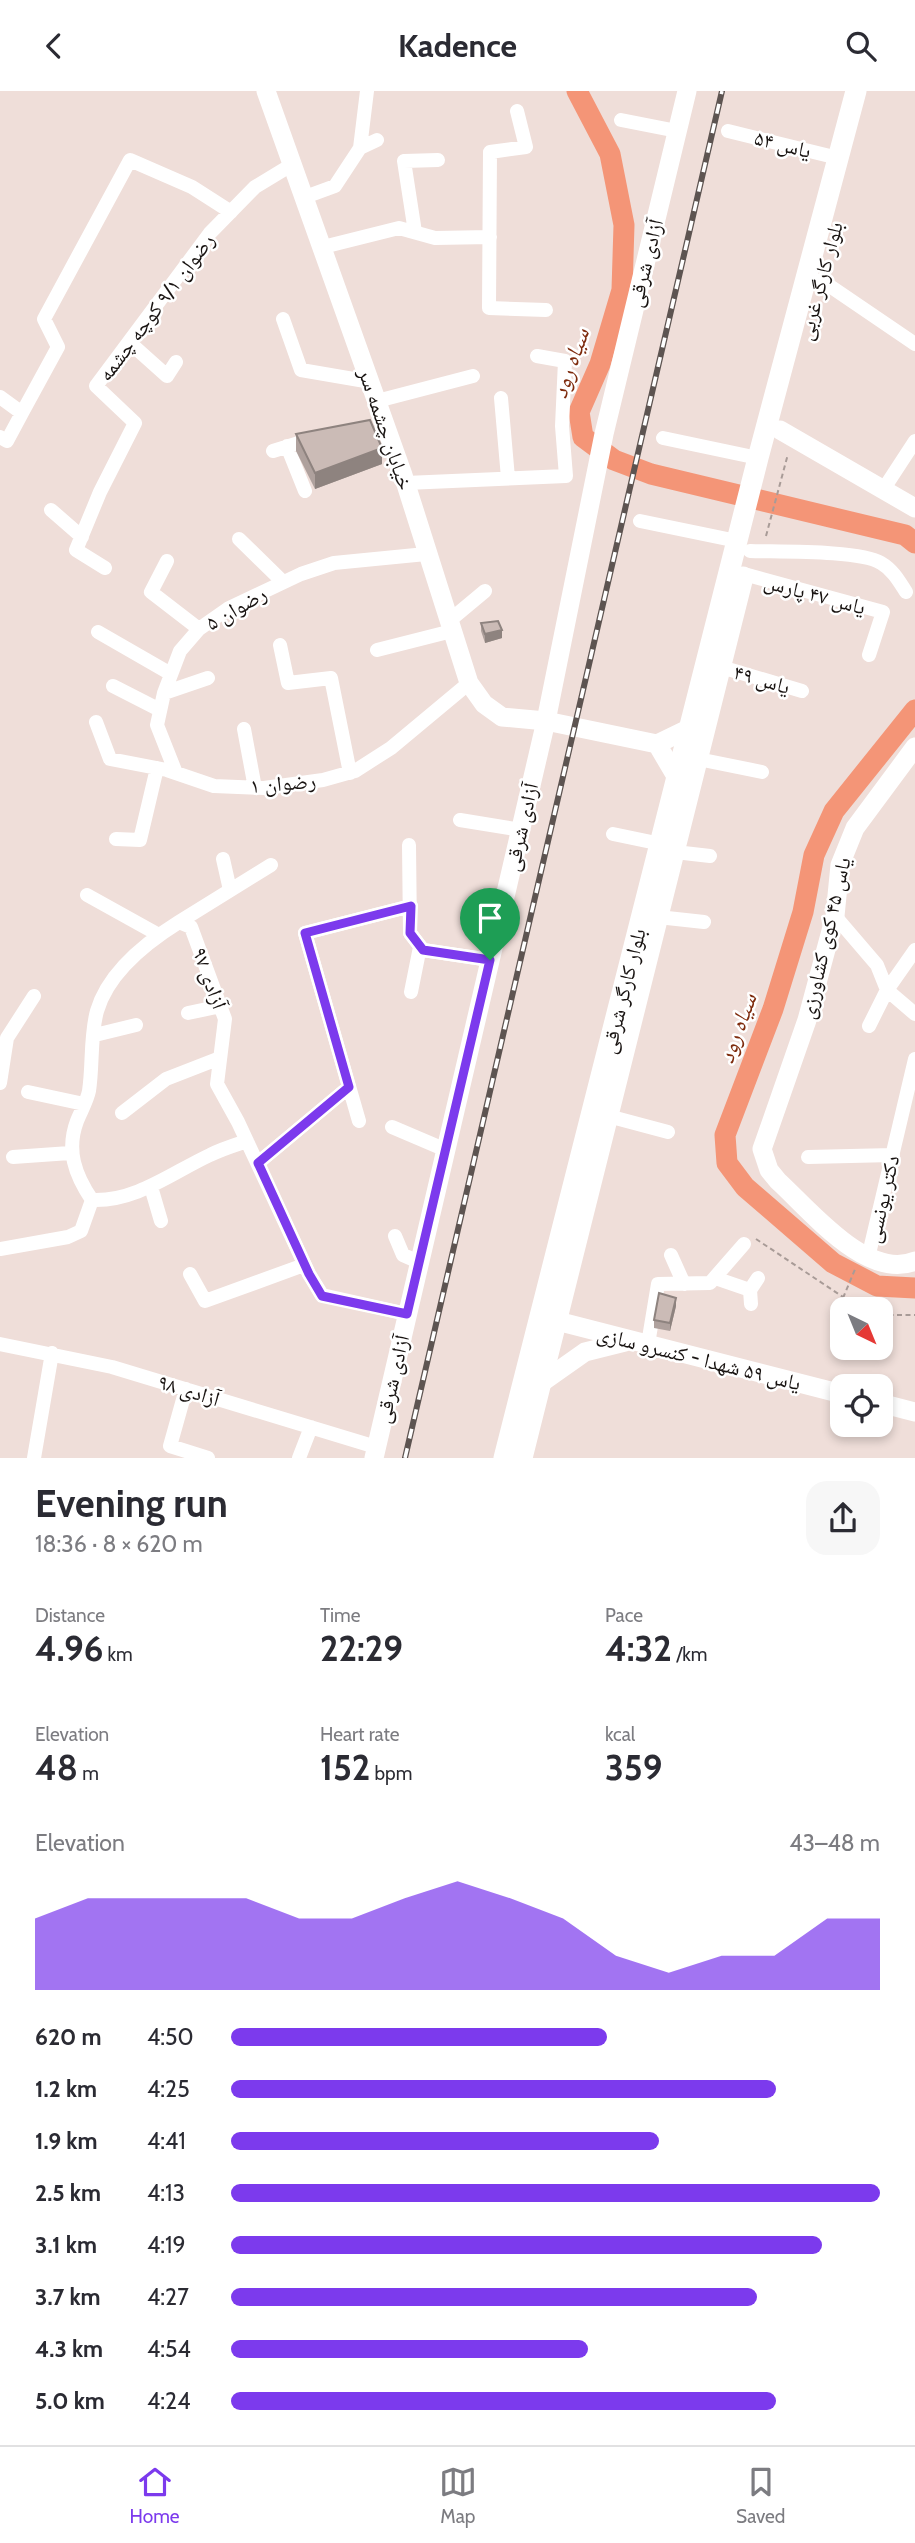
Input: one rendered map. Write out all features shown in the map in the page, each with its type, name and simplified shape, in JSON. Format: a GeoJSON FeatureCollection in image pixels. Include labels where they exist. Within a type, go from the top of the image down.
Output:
{"type":"FeatureCollection","features":[{"type":"Feature","properties":{"kind":"main road","name":"بلوار کارگر غربی"},"geometry":{"type":"LineString","coordinates":[[767,466],[856,91]]}},
{"type":"Feature","properties":{"kind":"main road","name":"بلوار کارگر غربی"},"geometry":{"type":"LineString","coordinates":[[767,466],[780,430],[871,91]]}},
{"type":"Feature","properties":{"kind":"main road"},"geometry":{"type":"LineString","coordinates":[[750,537],[767,466]]}},
{"type":"Feature","properties":{"kind":"main road","name":"بلوار کارگر شرقی"},"geometry":{"type":"LineString","coordinates":[[504,1458],[668,848],[698,759],[744,574],[750,537]]}},
{"type":"Feature","properties":{"kind":"main road","name":"بلوار کارگر شرقی"},"geometry":{"type":"LineString","coordinates":[[522,1458],[608,1116],[632,988],[658,917],[677,778],[750,537]]}},
{"type":"Feature","properties":{"kind":"street","name":"خیابان چشمه سر"},"geometry":{"type":"LineString","coordinates":[[266,91],[323,247],[375,406],[406,483],[426,554],[469,683],[484,704],[502,717],[546,721],[657,744]]}},
{"type":"Feature","properties":{"kind":"street"},"geometry":{"type":"LineString","coordinates":[[305,197],[335,186],[360,148],[367,91]]}},
{"type":"Feature","properties":{"kind":"street","name":"آزادی شرقی"},"geometry":{"type":"LineString","coordinates":[[375,1452],[546,721],[604,434],[687,91]]}},
{"type":"Feature","properties":{"kind":"street"},"geometry":{"type":"LineString","coordinates":[[517,111],[526,148],[490,152],[489,308],[547,310]]}},
{"type":"Feature","properties":{"kind":"street"},"geometry":{"type":"LineString","coordinates":[[621,120],[677,131]]}},
{"type":"Feature","properties":{"kind":"street","name":"یاس ۵۴"},"geometry":{"type":"LineString","coordinates":[[728,131],[838,158]]}},
{"type":"Feature","properties":{"kind":"street"},"geometry":{"type":"LineString","coordinates":[[360,148],[377,140]]}},
{"type":"Feature","properties":{"kind":"street"},"geometry":{"type":"LineString","coordinates":[[0,436],[7,441],[58,347],[44,319],[130,160],[192,187],[231,212]]}},
{"type":"Feature","properties":{"kind":"street"},"geometry":{"type":"LineString","coordinates":[[415,232],[404,161],[438,160]]}},
{"type":"Feature","properties":{"kind":"street","name":"رضوان ۹/۱ کوچه چشمه"},"geometry":{"type":"LineString","coordinates":[[82,537],[100,492],[135,423],[96,386],[210,233],[255,187],[293,164]]}},
{"type":"Feature","properties":{"kind":"street"},"geometry":{"type":"LineString","coordinates":[[323,247],[399,227],[435,238],[490,237]]}},
{"type":"Feature","properties":{"kind":"street"},"geometry":{"type":"LineString","coordinates":[[821,280],[915,344]]}},
{"type":"Feature","properties":{"kind":"street"},"geometry":{"type":"LineString","coordinates":[[283,319],[301,370],[375,406],[473,376]]}},
{"type":"Feature","properties":{"kind":"street"},"geometry":{"type":"LineString","coordinates":[[129,342],[167,376],[176,362]]}},
{"type":"Feature","properties":{"kind":"street"},"geometry":{"type":"LineString","coordinates":[[406,483],[566,476],[562,426],[565,361],[537,356]]}},
{"type":"Feature","properties":{"kind":"street"},"geometry":{"type":"LineString","coordinates":[[0,397],[22,413]]}},
{"type":"Feature","properties":{"kind":"street"},"geometry":{"type":"LineString","coordinates":[[501,398],[508,478]]}},
{"type":"Feature","properties":{"kind":"street"},"geometry":{"type":"LineString","coordinates":[[780,430],[915,508]]}},
{"type":"Feature","properties":{"kind":"street"},"geometry":{"type":"LineString","coordinates":[[305,491],[280,449],[335,432]]}},
{"type":"Feature","properties":{"kind":"street"},"geometry":{"type":"LineString","coordinates":[[663,438],[767,466]]}},
{"type":"Feature","properties":{"kind":"street"},"geometry":{"type":"LineString","coordinates":[[883,490],[915,440]]}},
{"type":"Feature","properties":{"kind":"street"},"geometry":{"type":"LineString","coordinates":[[51,510],[82,537],[76,550],[104,568]]}},
{"type":"Feature","properties":{"kind":"street"},"geometry":{"type":"LineString","coordinates":[[640,521],[750,537],[879,562],[894,574],[906,592]]}},
{"type":"Feature","properties":{"kind":"street"},"geometry":{"type":"LineString","coordinates":[[239,539],[283,582]]}},
{"type":"Feature","properties":{"kind":"street","name":"رضوان ۵"},"geometry":{"type":"LineString","coordinates":[[176,773],[157,725],[164,693],[180,651],[199,629],[229,608],[283,582],[334,563],[426,554]]}},
{"type":"Feature","properties":{"kind":"street"},"geometry":{"type":"LineString","coordinates":[[167,561],[151,592],[199,629]]}},
{"type":"Feature","properties":{"kind":"street","name":"یاس ۴۷ پارس"},"geometry":{"type":"LineString","coordinates":[[744,574],[883,612],[869,655]]}},
{"type":"Feature","properties":{"kind":"street"},"geometry":{"type":"LineString","coordinates":[[377,650],[450,626],[485,591]]}},
{"type":"Feature","properties":{"kind":"street"},"geometry":{"type":"LineString","coordinates":[[98,632],[171,674]]}},
{"type":"Feature","properties":{"kind":"street"},"geometry":{"type":"LineString","coordinates":[[280,645],[289,683],[331,678],[350,772]]}},
{"type":"Feature","properties":{"kind":"street","name":"یاس ۴۹"},"geometry":{"type":"LineString","coordinates":[[721,667],[802,691]]}},
{"type":"Feature","properties":{"kind":"street"},"geometry":{"type":"LineString","coordinates":[[164,693],[208,678]]}},
{"type":"Feature","properties":{"kind":"street","name":"رضوان ۱"},"geometry":{"type":"LineString","coordinates":[[96,722],[110,759],[157,768],[214,786],[255,788],[323,780],[350,772],[391,748],[469,683]]}},
{"type":"Feature","properties":{"kind":"street"},"geometry":{"type":"LineString","coordinates":[[114,686],[160,710]]}},
{"type":"Feature","properties":{"kind":"street"},"geometry":{"type":"LineString","coordinates":[[677,778],[657,744],[690,728]]}},
{"type":"Feature","properties":{"kind":"street"},"geometry":{"type":"LineString","coordinates":[[244,729],[255,788]]}},
{"type":"Feature","properties":{"kind":"street","name":"یاس ۴۵ کوی کشاورزی"},"geometry":{"type":"LineString","coordinates":[[865,1256],[849,1246],[778,1181],[764,1158],[764,1138],[807,1020],[835,916],[840,865],[855,828],[915,747]]}},
{"type":"Feature","properties":{"kind":"street"},"geometry":{"type":"LineString","coordinates":[[698,759],[762,772]]}},
{"type":"Feature","properties":{"kind":"street"},"geometry":{"type":"LineString","coordinates":[[116,839],[140,840],[157,768]]}},
{"type":"Feature","properties":{"kind":"street"},"geometry":{"type":"LineString","coordinates":[[460,820],[521,830]]}},
{"type":"Feature","properties":{"kind":"street"},"geometry":{"type":"LineString","coordinates":[[613,834],[710,856]]}},
{"type":"Feature","properties":{"kind":"street"},"geometry":{"type":"LineString","coordinates":[[409,845],[410,933],[423,950],[490,960]]}},
{"type":"Feature","properties":{"kind":"street"},"geometry":{"type":"LineString","coordinates":[[223,859],[230,890]]}},
{"type":"Feature","properties":{"kind":"street"},"geometry":{"type":"LineString","coordinates":[[92,1200],[82,1186],[70,1153],[85,1104],[97,1011],[115,978],[148,942],[185,925],[230,890],[271,865]]}},
{"type":"Feature","properties":{"kind":"street"},"geometry":{"type":"LineString","coordinates":[[87,895],[159,935]]}},
{"type":"Feature","properties":{"kind":"street"},"geometry":{"type":"LineString","coordinates":[[359,1121],[305,933],[411,906]]}},
{"type":"Feature","properties":{"kind":"street"},"geometry":{"type":"LineString","coordinates":[[835,916],[877,965],[887,990],[915,1014]]}},
{"type":"Feature","properties":{"kind":"street"},"geometry":{"type":"LineString","coordinates":[[658,917],[704,922]]}},
{"type":"Feature","properties":{"kind":"street","name":"آزادی ۹۷"},"geometry":{"type":"LineString","coordinates":[[185,925],[225,1019],[217,1084],[258,1163],[304,1265],[322,1296],[407,1314]]}},
{"type":"Feature","properties":{"kind":"street"},"geometry":{"type":"LineString","coordinates":[[411,992],[420,947]]}},
{"type":"Feature","properties":{"kind":"street"},"geometry":{"type":"LineString","coordinates":[[869,1026],[887,990],[915,950]]}},
{"type":"Feature","properties":{"kind":"street"},"geometry":{"type":"LineString","coordinates":[[0,1083],[7,1038],[34,996]]}},
{"type":"Feature","properties":{"kind":"street"},"geometry":{"type":"LineString","coordinates":[[188,1013],[221,1006]]}},
{"type":"Feature","properties":{"kind":"street"},"geometry":{"type":"LineString","coordinates":[[95,1035],[136,1025]]}},
{"type":"Feature","properties":{"kind":"street"},"geometry":{"type":"LineString","coordinates":[[122,1113],[166,1079],[220,1058]]}},
{"type":"Feature","properties":{"kind":"street","name":"دکتر یونسی"},"geometry":{"type":"LineString","coordinates":[[865,1256],[915,1059]]}},
{"type":"Feature","properties":{"kind":"street"},"geometry":{"type":"LineString","coordinates":[[258,1163],[349,1087]]}},
{"type":"Feature","properties":{"kind":"street"},"geometry":{"type":"LineString","coordinates":[[28,1092],[85,1104]]}},
{"type":"Feature","properties":{"kind":"street"},"geometry":{"type":"LineString","coordinates":[[608,1116],[668,1132]]}},
{"type":"Feature","properties":{"kind":"street"},"geometry":{"type":"LineString","coordinates":[[392,1127],[446,1150]]}},
{"type":"Feature","properties":{"kind":"street"},"geometry":{"type":"LineString","coordinates":[[92,1200],[151,1187],[211,1154],[247,1141]]}},
{"type":"Feature","properties":{"kind":"street"},"geometry":{"type":"LineString","coordinates":[[13,1157],[70,1153]]}},
{"type":"Feature","properties":{"kind":"street"},"geometry":{"type":"LineString","coordinates":[[808,1157],[892,1155]]}},
{"type":"Feature","properties":{"kind":"street"},"geometry":{"type":"LineString","coordinates":[[151,1187],[162,1221]]}},
{"type":"Feature","properties":{"kind":"street"},"geometry":{"type":"LineString","coordinates":[[0,1249],[68,1237],[81,1231],[92,1200]]}},
{"type":"Feature","properties":{"kind":"street"},"geometry":{"type":"LineString","coordinates":[[395,1236],[403,1255],[419,1262]]}},
{"type":"Feature","properties":{"kind":"street"},"geometry":{"type":"LineString","coordinates":[[541,1383],[585,1352],[640,1343],[658,1284],[710,1283],[744,1244]]}},
{"type":"Feature","properties":{"kind":"street"},"geometry":{"type":"LineString","coordinates":[[671,1255],[684,1284]]}},
{"type":"Feature","properties":{"kind":"street"},"geometry":{"type":"LineString","coordinates":[[865,1256],[885,1263],[903,1264],[915,1261]]}},
{"type":"Feature","properties":{"kind":"street"},"geometry":{"type":"LineString","coordinates":[[190,1274],[205,1301],[304,1265]]}},
{"type":"Feature","properties":{"kind":"street"},"geometry":{"type":"LineString","coordinates":[[715,1278],[753,1291]]}},
{"type":"Feature","properties":{"kind":"street","name":"یاس ۵۹ شهدا - کنسرو سازی"},"geometry":{"type":"LineString","coordinates":[[557,1321],[830,1391]]}},
{"type":"Feature","properties":{"kind":"street","name":"آزادی ۹۸"},"geometry":{"type":"LineString","coordinates":[[0,1344],[52,1353],[186,1389],[311,1427],[375,1452]]}},
{"type":"Feature","properties":{"kind":"street"},"geometry":{"type":"LineString","coordinates":[[34,1458],[52,1353]]}},
{"type":"Feature","properties":{"kind":"street"},"geometry":{"type":"LineString","coordinates":[[186,1389],[170,1446],[180,1454],[208,1458]]}},
{"type":"Feature","properties":{"kind":"street"},"geometry":{"type":"LineString","coordinates":[[893,1406],[915,1412]]}},
{"type":"Feature","properties":{"kind":"street"},"geometry":{"type":"LineString","coordinates":[[299,1458],[311,1427]]}},
{"type":"Feature","properties":{"kind":"path"},"geometry":{"type":"LineString","coordinates":[[750,537],[767,466]]}},
{"type":"Feature","properties":{"kind":"path"},"geometry":{"type":"LineString","coordinates":[[744,1244],[758,1238],[839,1297]]}},
{"type":"Feature","properties":{"kind":"path"},"geometry":{"type":"LineString","coordinates":[[843,1297],[865,1256]]}},
{"type":"Feature","properties":{"kind":"path"},"geometry":{"type":"LineString","coordinates":[[893,1315],[915,1314]]}},
{"type":"Feature","properties":{"kind":"building"},"geometry":{"type":"Polygon","coordinates":[[[370,420],[382,448],[315,473],[296,434],[370,420]]]}},
{"type":"Feature","properties":{"kind":"building"},"geometry":{"type":"Polygon","coordinates":[[[498,621],[502,630],[485,634],[481,623],[498,621]]]}},
{"type":"Feature","properties":{"kind":"building"},"geometry":{"type":"Polygon","coordinates":[[[659,1293],[676,1298],[670,1323],[654,1320],[659,1293]]]}},
{"type":"Feature","properties":{"kind":"waterway","name":"سیاه رود"},"geometry":{"type":"LineString","coordinates":[[577,91],[610,154],[624,225],[622,290],[600,364],[579,412],[583,437],[614,460],[651,474],[905,535],[915,543]]}},
{"type":"Feature","properties":{"kind":"waterway","name":"سیاه رود"},"geometry":{"type":"LineString","coordinates":[[915,710],[834,811],[814,855],[803,912],[773,1009],[725,1135],[727,1163],[745,1187],[833,1263],[877,1286],[915,1288]]}},
{"type":"Feature","properties":{"kind":"railway"},"geometry":{"type":"LineString","coordinates":[[405,1458],[722,91]]}},
{"type":"Feature","properties":{"kind":"route"},"geometry":{"type":"LineString","coordinates":[[411,906],[410,933],[423,950],[490,960],[407,1314],[322,1296],[309,1274],[258,1163],[349,1087],[305,933],[411,906]]}}]}
